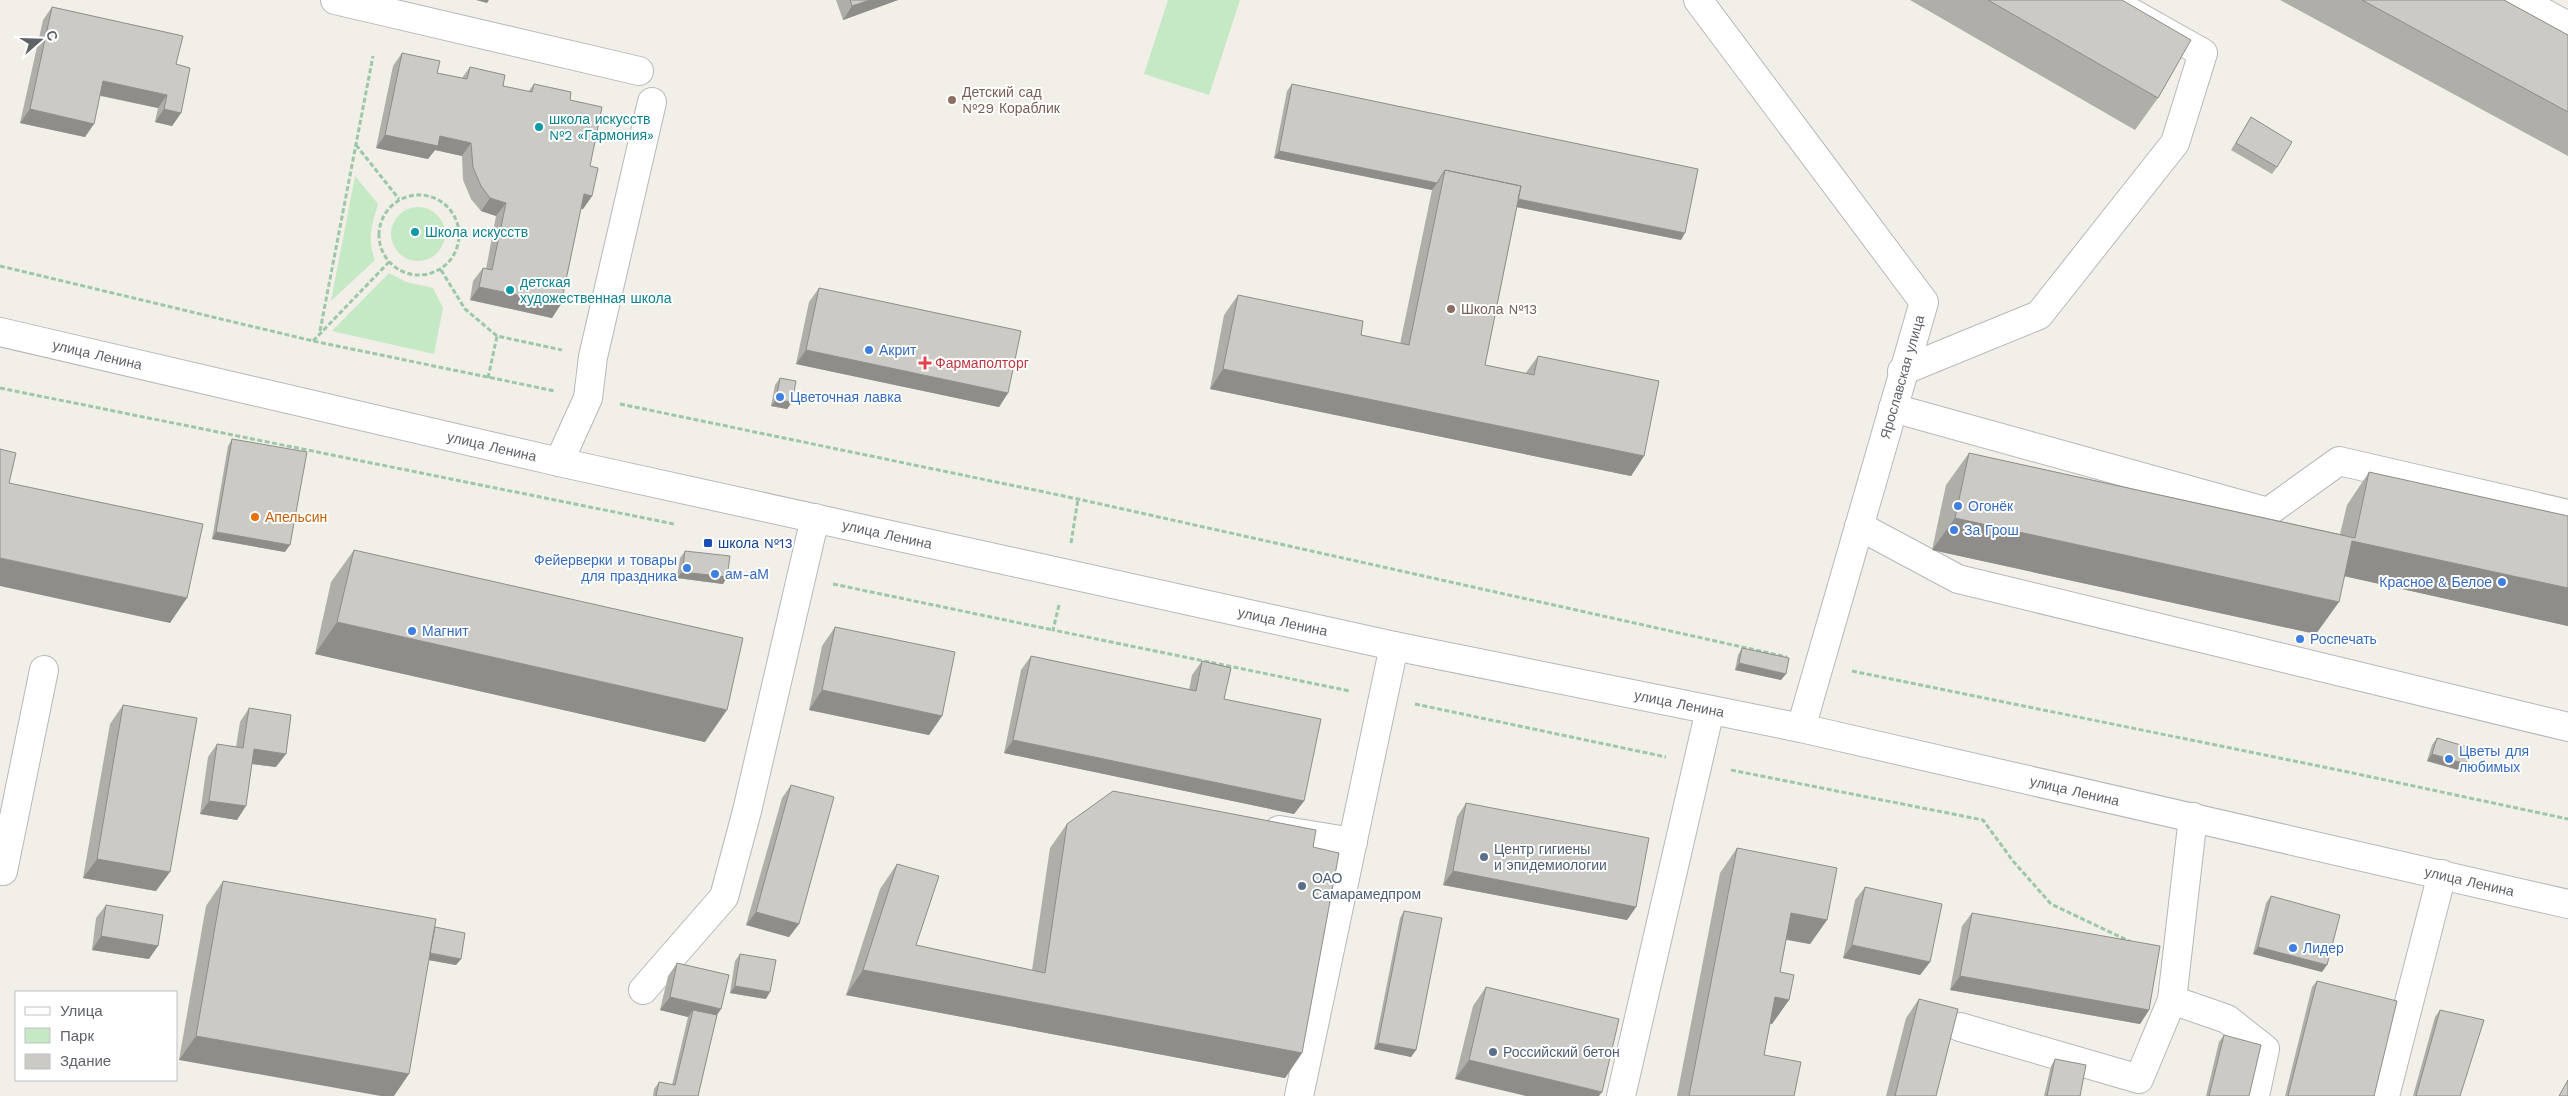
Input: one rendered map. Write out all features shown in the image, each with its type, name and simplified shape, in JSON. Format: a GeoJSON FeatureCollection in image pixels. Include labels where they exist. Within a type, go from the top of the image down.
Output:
{"type":"FeatureCollection","features":[{"type":"Feature","properties":{"kind":"street"},"geometry":{"type":"LineString","coordinates":[[335,0],[639,71]]}},
{"type":"Feature","properties":{"kind":"street","name":"Ярославская улица"},"geometry":{"type":"LineString","coordinates":[[1698,0],[1924,302],[1902,371],[1801,728]]}},
{"type":"Feature","properties":{"kind":"street"},"geometry":{"type":"LineString","coordinates":[[1902,371],[2039,315],[2174,143],[2203,53],[2109,0]]}},
{"type":"Feature","properties":{"kind":"street"},"geometry":{"type":"LineString","coordinates":[[2520,0],[2568,26]]}},
{"type":"Feature","properties":{"kind":"street"},"geometry":{"type":"LineString","coordinates":[[559,462],[588,398],[593,357],[652,102]]}},
{"type":"Feature","properties":{"kind":"street","name":"улица Ленина"},"geometry":{"type":"LineString","coordinates":[[0,332],[559,462],[1394,646],[1801,728],[2568,904]]}},
{"type":"Feature","properties":{"kind":"street"},"geometry":{"type":"LineString","coordinates":[[1892,408],[2268,512],[2339,461],[2568,514]]}},
{"type":"Feature","properties":{"kind":"street"},"geometry":{"type":"LineString","coordinates":[[643,990],[724,897],[747,811],[815,518]]}},
{"type":"Feature","properties":{"kind":"street"},"geometry":{"type":"LineString","coordinates":[[1859,526],[1958,579],[2568,727]]}},
{"type":"Feature","properties":{"kind":"street"},"geometry":{"type":"LineString","coordinates":[[1299,1096],[1394,646]]}},
{"type":"Feature","properties":{"kind":"street"},"geometry":{"type":"LineString","coordinates":[[0,870],[3,871],[44,670]]}},
{"type":"Feature","properties":{"kind":"street"},"geometry":{"type":"LineString","coordinates":[[1621,1096],[1710,710]]}},
{"type":"Feature","properties":{"kind":"street"},"geometry":{"type":"LineString","coordinates":[[1960,1027],[2135,1087],[2172,1000],[2192,817]]}},
{"type":"Feature","properties":{"kind":"street"},"geometry":{"type":"LineString","coordinates":[[1253,826],[1352,842]]}},
{"type":"Feature","properties":{"kind":"street"},"geometry":{"type":"LineString","coordinates":[[2386,1096],[2442,874]]}},
{"type":"Feature","properties":{"kind":"street"},"geometry":{"type":"LineString","coordinates":[[2172,1000],[2227,1019],[2265,1049],[2255,1096]]}},
{"type":"Feature","properties":{"kind":"path"},"geometry":{"type":"LineString","coordinates":[[320,331],[373,56]]}},
{"type":"Feature","properties":{"kind":"path"},"geometry":{"type":"LineString","coordinates":[[356,144],[399,199]]}},
{"type":"Feature","properties":{"kind":"path"},"geometry":{"type":"LineString","coordinates":[[416,194],[434,197],[448,207],[458,222],[459,240],[456,249],[453,257],[441,270],[423,276],[414,275],[404,273],[389,262],[380,246],[378,228],[386,211],[399,199],[416,194]]}},
{"type":"Feature","properties":{"kind":"path"},"geometry":{"type":"LineString","coordinates":[[313,341],[320,331],[389,262]]}},
{"type":"Feature","properties":{"kind":"path"},"geometry":{"type":"LineString","coordinates":[[0,266],[313,341],[1078,499],[1819,664],[2568,819]]}},
{"type":"Feature","properties":{"kind":"path"},"geometry":{"type":"LineString","coordinates":[[441,270],[465,309],[497,336],[593,357]]}},
{"type":"Feature","properties":{"kind":"path"},"geometry":{"type":"LineString","coordinates":[[488,378],[497,336]]}},
{"type":"Feature","properties":{"kind":"path"},"geometry":{"type":"LineString","coordinates":[[0,388],[681,525]]}},
{"type":"Feature","properties":{"kind":"path"},"geometry":{"type":"LineString","coordinates":[[1053,630],[1066,574],[1078,499]]}},
{"type":"Feature","properties":{"kind":"path"},"geometry":{"type":"LineString","coordinates":[[801,577],[1698,763],[1983,820],[2013,861],[2051,904],[2132,943]]}},
{"type":"Feature","properties":{"kind":"green space"},"geometry":{"type":"Polygon","coordinates":[[[1168,0],[1240,0],[1209,95],[1144,74],[1168,0]]]}},
{"type":"Feature","properties":{"kind":"green space"},"geometry":{"type":"Polygon","coordinates":[[[355,176],[378,204],[372,225],[371,239],[375,260],[331,301],[355,176]]]}},
{"type":"Feature","properties":{"kind":"green space"},"geometry":{"type":"Polygon","coordinates":[[[413,207],[423,207],[433,211],[441,219],[445,234],[441,249],[433,257],[423,261],[413,261],[403,257],[395,249],[391,239],[391,229],[395,219],[403,211],[413,207]]]}},
{"type":"Feature","properties":{"kind":"green space"},"geometry":{"type":"Polygon","coordinates":[[[389,273],[406,282],[433,288],[443,308],[434,354],[332,331],[389,273]]]}},
{"type":"Feature","properties":{"kind":"building"},"geometry":{"type":"Polygon","coordinates":[[[850,0],[870,0],[852,6],[850,0]]]}},
{"type":"Feature","properties":{"kind":"building"},"geometry":{"type":"Polygon","coordinates":[[[1988,0],[2122,0],[2191,40],[2158,98],[1988,0]]]}},
{"type":"Feature","properties":{"kind":"building"},"geometry":{"type":"Polygon","coordinates":[[[2362,0],[2504,0],[2568,35],[2568,112],[2362,0]]]}},
{"type":"Feature","properties":{"kind":"building"},"geometry":{"type":"Polygon","coordinates":[[[52,7],[183,36],[176,64],[190,68],[181,113],[164,109],[167,95],[103,81],[94,124],[30,109],[52,7]]]}},
{"type":"Feature","properties":{"kind":"building"},"geometry":{"type":"Polygon","coordinates":[[[402,53],[440,61],[437,73],[467,79],[470,67],[505,75],[503,86],[532,92],[534,84],[571,92],[570,100],[602,107],[590,166],[598,168],[592,196],[584,194],[561,304],[479,287],[483,268],[492,270],[506,203],[490,198],[481,186],[473,167],[471,143],[440,136],[438,146],[385,135],[402,53]]]}},
{"type":"Feature","properties":{"kind":"building"},"geometry":{"type":"Polygon","coordinates":[[[1292,84],[1698,169],[1685,233],[1518,199],[1521,186],[1445,170],[1437,183],[1279,151],[1292,84]]]}},
{"type":"Feature","properties":{"kind":"building"},"geometry":{"type":"Polygon","coordinates":[[[2251,117],[2292,142],[2277,167],[2236,143],[2251,117]]]}},
{"type":"Feature","properties":{"kind":"building"},"geometry":{"type":"Polygon","coordinates":[[[1445,170],[1521,186],[1485,365],[1534,375],[1538,356],[1659,381],[1644,456],[1223,369],[1238,295],[1363,321],[1361,335],[1409,345],[1445,170]]]}},
{"type":"Feature","properties":{"kind":"building"},"geometry":{"type":"Polygon","coordinates":[[[819,288],[1021,331],[1008,393],[806,350],[819,288]]]}},
{"type":"Feature","properties":{"kind":"building"},"geometry":{"type":"Polygon","coordinates":[[[780,378],[796,381],[792,402],[776,400],[780,378]]]}},
{"type":"Feature","properties":{"kind":"building"},"geometry":{"type":"Polygon","coordinates":[[[232,439],[307,452],[290,545],[216,532],[232,439]]]}},
{"type":"Feature","properties":{"kind":"building"},"geometry":{"type":"Polygon","coordinates":[[[0,449],[16,453],[9,483],[203,524],[187,598],[0,558],[0,449]]]}},
{"type":"Feature","properties":{"kind":"building"},"geometry":{"type":"Polygon","coordinates":[[[1969,453],[2355,538],[2369,472],[2568,516],[2568,588],[2352,541],[2339,602],[1955,518],[1969,453]]]}},
{"type":"Feature","properties":{"kind":"building"},"geometry":{"type":"Polygon","coordinates":[[[354,550],[743,638],[727,710],[337,622],[354,550]]]}},
{"type":"Feature","properties":{"kind":"building"},"geometry":{"type":"Polygon","coordinates":[[[685,551],[730,556],[727,577],[682,572],[685,551]]]}},
{"type":"Feature","properties":{"kind":"building"},"geometry":{"type":"Polygon","coordinates":[[[835,627],[955,652],[942,716],[822,690],[835,627]]]}},
{"type":"Feature","properties":{"kind":"building"},"geometry":{"type":"Polygon","coordinates":[[[1742,648],[1789,658],[1786,674],[1739,663],[1742,648]]]}},
{"type":"Feature","properties":{"kind":"building"},"geometry":{"type":"Polygon","coordinates":[[[1031,656],[1196,691],[1202,661],[1231,668],[1224,699],[1321,719],[1304,801],[1013,740],[1031,656]]]}},
{"type":"Feature","properties":{"kind":"building"},"geometry":{"type":"Polygon","coordinates":[[[123,705],[197,718],[170,872],[97,859],[123,705]]]}},
{"type":"Feature","properties":{"kind":"building"},"geometry":{"type":"Polygon","coordinates":[[[249,708],[291,715],[286,754],[254,749],[246,806],[209,801],[217,744],[243,748],[249,708]]]}},
{"type":"Feature","properties":{"kind":"building"},"geometry":{"type":"Polygon","coordinates":[[[2437,738],[2471,748],[2466,764],[2432,754],[2437,738]]]}},
{"type":"Feature","properties":{"kind":"building"},"geometry":{"type":"Polygon","coordinates":[[[791,785],[834,797],[799,924],[756,912],[791,785]]]}},
{"type":"Feature","properties":{"kind":"building"},"geometry":{"type":"Polygon","coordinates":[[[1113,791],[1316,830],[1313,847],[1339,853],[1302,1053],[863,970],[897,864],[939,876],[916,945],[1045,973],[1067,824],[1113,791]]]}},
{"type":"Feature","properties":{"kind":"building"},"geometry":{"type":"Polygon","coordinates":[[[1466,803],[1649,838],[1636,907],[1453,871],[1466,803]]]}},
{"type":"Feature","properties":{"kind":"building"},"geometry":{"type":"Polygon","coordinates":[[[1737,848],[1837,868],[1827,920],[1791,913],[1780,972],[1794,975],[1789,1000],[1775,997],[1764,1055],[1801,1062],[1794,1096],[1689,1096],[1737,848]]]}},
{"type":"Feature","properties":{"kind":"building"},"geometry":{"type":"Polygon","coordinates":[[[223,881],[436,919],[409,1074],[196,1036],[223,881]]]}},
{"type":"Feature","properties":{"kind":"building"},"geometry":{"type":"Polygon","coordinates":[[[1865,887],[1942,904],[1930,962],[1852,945],[1865,887]]]}},
{"type":"Feature","properties":{"kind":"building"},"geometry":{"type":"Polygon","coordinates":[[[2271,896],[2340,915],[2327,965],[2258,947],[2271,896]]]}},
{"type":"Feature","properties":{"kind":"building"},"geometry":{"type":"Polygon","coordinates":[[[106,905],[163,915],[158,946],[101,936],[106,905]]]}},
{"type":"Feature","properties":{"kind":"building"},"geometry":{"type":"Polygon","coordinates":[[[1404,911],[1442,918],[1416,1050],[1378,1043],[1404,911]]]}},
{"type":"Feature","properties":{"kind":"building"},"geometry":{"type":"Polygon","coordinates":[[[1972,913],[2160,946],[2149,1010],[1960,976],[1972,913]]]}},
{"type":"Feature","properties":{"kind":"building"},"geometry":{"type":"Polygon","coordinates":[[[435,927],[465,933],[461,959],[430,953],[435,927]]]}},
{"type":"Feature","properties":{"kind":"building"},"geometry":{"type":"Polygon","coordinates":[[[740,954],[776,960],[770,992],[735,986],[740,954]]]}},
{"type":"Feature","properties":{"kind":"building"},"geometry":{"type":"Polygon","coordinates":[[[677,963],[729,975],[721,1009],[670,997],[677,963]]]}},
{"type":"Feature","properties":{"kind":"building"},"geometry":{"type":"Polygon","coordinates":[[[2317,981],[2397,1001],[2374,1096],[2288,1096],[2317,981]]]}},
{"type":"Feature","properties":{"kind":"building"},"geometry":{"type":"Polygon","coordinates":[[[1486,987],[1619,1019],[1602,1092],[1469,1060],[1486,987]]]}},
{"type":"Feature","properties":{"kind":"building"},"geometry":{"type":"Polygon","coordinates":[[[1919,999],[1958,1009],[1936,1096],[1895,1096],[1919,999]]]}},
{"type":"Feature","properties":{"kind":"building"},"geometry":{"type":"Polygon","coordinates":[[[693,1010],[717,1015],[698,1096],[656,1096],[659,1082],[675,1085],[693,1010]]]}},
{"type":"Feature","properties":{"kind":"building"},"geometry":{"type":"Polygon","coordinates":[[[2440,1010],[2484,1020],[2460,1096],[2416,1096],[2440,1010]]]}},
{"type":"Feature","properties":{"kind":"building"},"geometry":{"type":"Polygon","coordinates":[[[2224,1035],[2261,1045],[2249,1096],[2209,1096],[2224,1035]]]}},
{"type":"Feature","properties":{"kind":"building"},"geometry":{"type":"Polygon","coordinates":[[[2055,1059],[2086,1065],[2080,1096],[2047,1096],[2055,1059]]]}},
{"type":"Feature","properties":{"kind":"building"},"geometry":{"type":"Polygon","coordinates":[[[2568,1080],[2568,1096],[2559,1096],[2568,1080]]]}},
{"type":"Feature","properties":{"kind":"place","name":"Детский сад №29 Кораблик"},"geometry":{"type":"Point","coordinates":[952,100]}},
{"type":"Feature","properties":{"kind":"place","name":"школа искусств №2 «Гармония»"},"geometry":{"type":"Point","coordinates":[539,127]}},
{"type":"Feature","properties":{"kind":"place","name":"Школа искусств"},"geometry":{"type":"Point","coordinates":[415,232]}},
{"type":"Feature","properties":{"kind":"place","name":"детская художественная школа"},"geometry":{"type":"Point","coordinates":[510,290]}},
{"type":"Feature","properties":{"kind":"place","name":"Школа №13"},"geometry":{"type":"Point","coordinates":[1451,309]}},
{"type":"Feature","properties":{"kind":"place","name":"Акрит"},"geometry":{"type":"Point","coordinates":[869,350]}},
{"type":"Feature","properties":{"kind":"place","name":"Фармаполторг"},"geometry":{"type":"Point","coordinates":[925,363]}},
{"type":"Feature","properties":{"kind":"place","name":"Цветочная лавка"},"geometry":{"type":"Point","coordinates":[780,397]}},
{"type":"Feature","properties":{"kind":"place","name":"Огонёк"},"geometry":{"type":"Point","coordinates":[1958,506]}},
{"type":"Feature","properties":{"kind":"place","name":"Апельсин"},"geometry":{"type":"Point","coordinates":[255,517]}},
{"type":"Feature","properties":{"kind":"place","name":"За Грош"},"geometry":{"type":"Point","coordinates":[1954,530]}},
{"type":"Feature","properties":{"kind":"place","name":"школа №13"},"geometry":{"type":"Point","coordinates":[708,543]}},
{"type":"Feature","properties":{"kind":"place","name":"Фейерверки и товары для праздника"},"geometry":{"type":"Point","coordinates":[687,568]}},
{"type":"Feature","properties":{"kind":"place","name":"ам-аМ"},"geometry":{"type":"Point","coordinates":[715,574]}},
{"type":"Feature","properties":{"kind":"place","name":"Красное & Белое"},"geometry":{"type":"Point","coordinates":[2502,582]}},
{"type":"Feature","properties":{"kind":"place","name":"Магнит"},"geometry":{"type":"Point","coordinates":[412,631]}},
{"type":"Feature","properties":{"kind":"place","name":"Роспечать"},"geometry":{"type":"Point","coordinates":[2300,639]}},
{"type":"Feature","properties":{"kind":"place","name":"Цветы для любимых"},"geometry":{"type":"Point","coordinates":[2449,759]}},
{"type":"Feature","properties":{"kind":"place","name":"Центр гигиены и эпидемиологии"},"geometry":{"type":"Point","coordinates":[1484,857]}},
{"type":"Feature","properties":{"kind":"place","name":"ОАО Самарамедпром"},"geometry":{"type":"Point","coordinates":[1302,886]}},
{"type":"Feature","properties":{"kind":"place","name":"Лидер"},"geometry":{"type":"Point","coordinates":[2293,948]}},
{"type":"Feature","properties":{"kind":"place","name":"Российский бетон"},"geometry":{"type":"Point","coordinates":[1493,1052]}}]}
